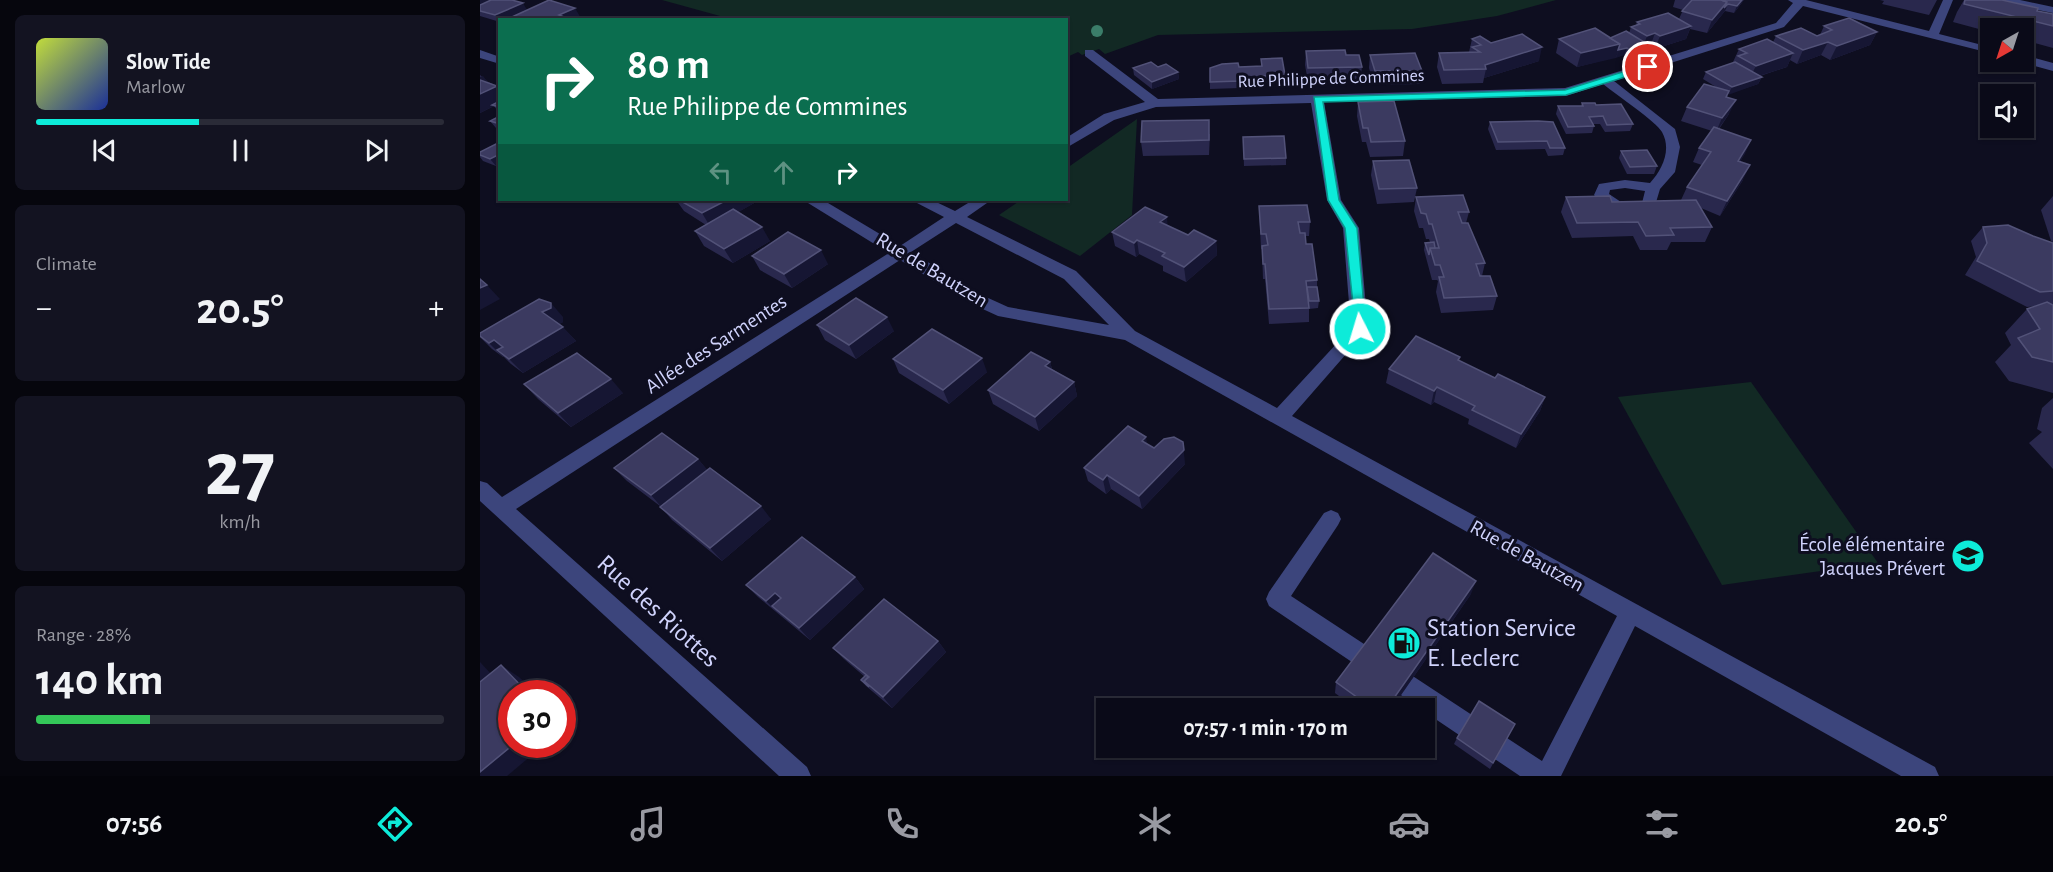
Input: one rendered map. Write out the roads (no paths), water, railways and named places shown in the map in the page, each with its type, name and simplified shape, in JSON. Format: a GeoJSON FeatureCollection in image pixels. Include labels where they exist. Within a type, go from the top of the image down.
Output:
{"type":"FeatureCollection","features":[{"type":"Feature","properties":{"kind":"street"},"geometry":{"type":"LineString","coordinates":[[1933,35],[1948,0]]}},
{"type":"Feature","properties":{"kind":"street"},"geometry":{"type":"LineString","coordinates":[[2004,0],[2053,10]]}},
{"type":"Feature","properties":{"kind":"street"},"geometry":{"type":"LineString","coordinates":[[1796,1],[1980,47]]}},
{"type":"Feature","properties":{"kind":"street","name":"Rue Philippe de Commines"},"geometry":{"type":"LineString","coordinates":[[1068,143],[1109,117],[1155,104],[1566,92],[1780,25],[1796,1]]}},
{"type":"Feature","properties":{"kind":"street"},"geometry":{"type":"LineString","coordinates":[[1089,53],[1155,104]]}},
{"type":"Feature","properties":{"kind":"street"},"geometry":{"type":"LineString","coordinates":[[480,54],[498,60]]}},
{"type":"Feature","properties":{"kind":"street"},"geometry":{"type":"LineString","coordinates":[[2034,62],[2053,67]]}},
{"type":"Feature","properties":{"kind":"street"},"geometry":{"type":"LineString","coordinates":[[1605,80],[1668,129],[1673,147],[1668,172],[1653,188]]}},
{"type":"Feature","properties":{"kind":"street"},"geometry":{"type":"LineString","coordinates":[[1279,418],[1360,329],[1351,228],[1334,200],[1317,99]]}},
{"type":"Feature","properties":{"kind":"street","name":"Rue de Bautzen"},"geometry":{"type":"LineString","coordinates":[[815,201],[980,301],[1004,312],[1129,335]]}},
{"type":"Feature","properties":{"kind":"street","name":"Rue de Bautzen"},"geometry":{"type":"LineString","coordinates":[[924,201],[1070,274],[1129,335],[1926,776]]}},
{"type":"Feature","properties":{"kind":"street"},"geometry":{"type":"LineString","coordinates":[[956,217],[980,201]]}},
{"type":"Feature","properties":{"kind":"street","name":"Allée des Sarmentes"},"geometry":{"type":"LineString","coordinates":[[501,508],[956,217]]}},
{"type":"Feature","properties":{"kind":"street","name":"Rue des Riottes"},"geometry":{"type":"LineString","coordinates":[[480,489],[798,776]]}},
{"type":"Feature","properties":{"kind":"street"},"geometry":{"type":"LineString","coordinates":[[1331,519],[1277,599],[1542,776]]}},
{"type":"Feature","properties":{"kind":"street"},"geometry":{"type":"LineString","coordinates":[[1548,776],[1630,613]]}},
{"type":"Feature","properties":{"kind":"place","name":"École élémentaire Jacques Prévert"},"geometry":{"type":"Point","coordinates":[1968,556]}},
{"type":"Feature","properties":{"kind":"place","name":"Station Service E. Leclerc"},"geometry":{"type":"Point","coordinates":[1404,643]}}]}
